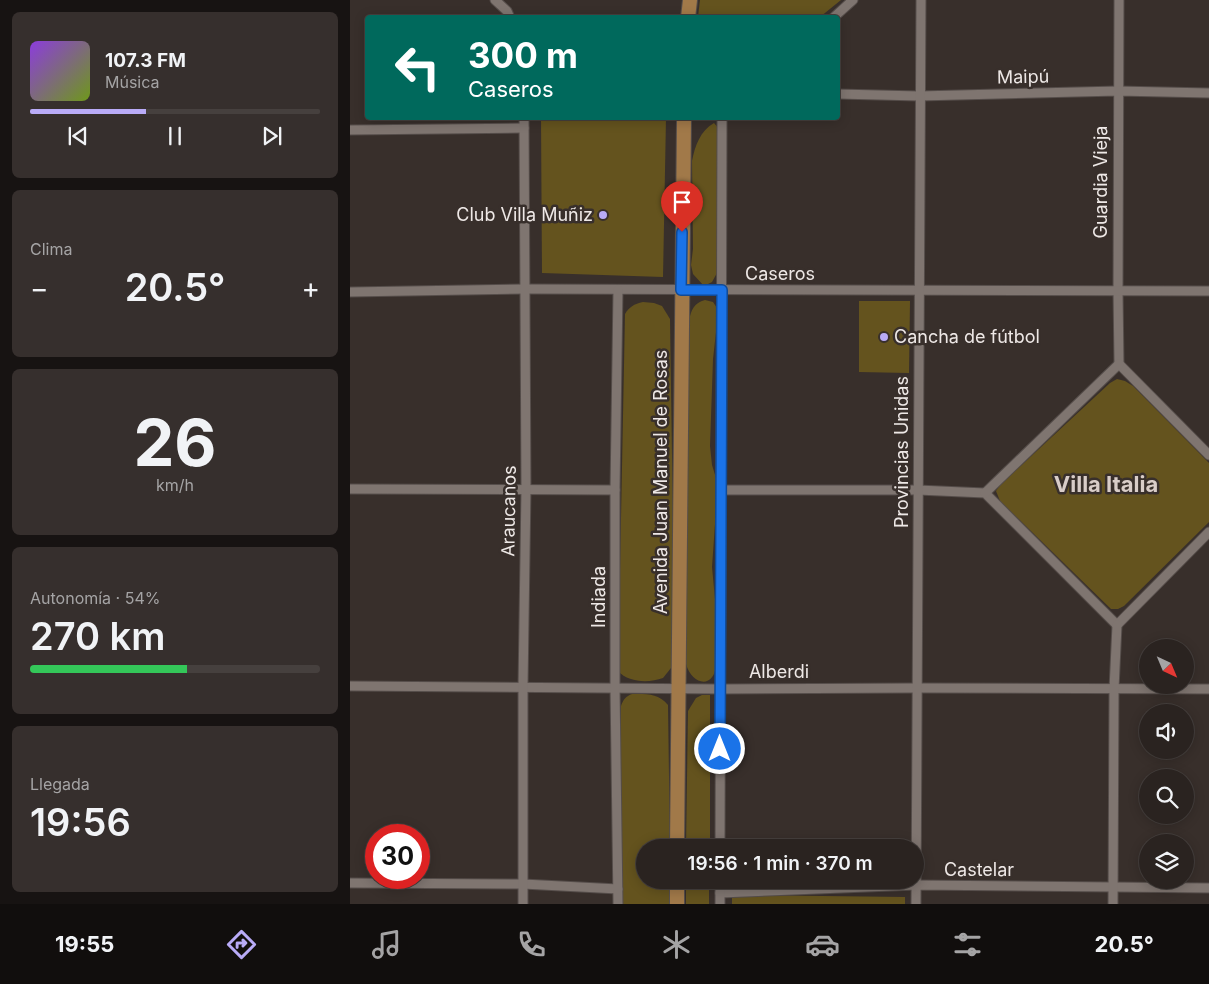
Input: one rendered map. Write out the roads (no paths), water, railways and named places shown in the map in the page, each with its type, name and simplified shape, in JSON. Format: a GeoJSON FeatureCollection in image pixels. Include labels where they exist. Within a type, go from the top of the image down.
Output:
{"type":"FeatureCollection","features":[{"type":"Feature","properties":{"kind":"main road"},"geometry":{"type":"LineString","coordinates":[[683,0],[683,15]]}},
{"type":"Feature","properties":{"kind":"main road"},"geometry":{"type":"LineString","coordinates":[[688,15],[690,0]]}},
{"type":"Feature","properties":{"kind":"main road","name":"Avenida Juan Manuel de Rosas"},"geometry":{"type":"LineString","coordinates":[[677,839],[684,120]]}},
{"type":"Feature","properties":{"kind":"main road"},"geometry":{"type":"LineString","coordinates":[[677,889],[677,904]]}},
{"type":"Feature","properties":{"kind":"street"},"geometry":{"type":"LineString","coordinates":[[495,0],[508,14]]}},
{"type":"Feature","properties":{"kind":"street"},"geometry":{"type":"LineString","coordinates":[[836,15],[853,0]]}},
{"type":"Feature","properties":{"kind":"street","name":"Provincias Unidas"},"geometry":{"type":"LineString","coordinates":[[916,839],[921,0]]}},
{"type":"Feature","properties":{"kind":"street","name":"Guardia Vieja"},"geometry":{"type":"LineString","coordinates":[[1119,0],[1119,364]]}},
{"type":"Feature","properties":{"kind":"street","name":"Maipú"},"geometry":{"type":"LineString","coordinates":[[840,94],[920,96],[1118,91],[1209,93]]}},
{"type":"Feature","properties":{"kind":"street","name":"Araucanos"},"geometry":{"type":"LineString","coordinates":[[523,904],[523,687],[526,488],[524,120]]}},
{"type":"Feature","properties":{"kind":"street"},"geometry":{"type":"LineString","coordinates":[[720,839],[722,120]]}},
{"type":"Feature","properties":{"kind":"street"},"geometry":{"type":"LineString","coordinates":[[350,130],[524,128]]}},
{"type":"Feature","properties":{"kind":"street","name":"Caseros"},"geometry":{"type":"LineString","coordinates":[[350,292],[526,289],[1209,291]]}},
{"type":"Feature","properties":{"kind":"street","name":"Indiada"},"geometry":{"type":"LineString","coordinates":[[618,290],[615,490],[618,904]]}},
{"type":"Feature","properties":{"kind":"street"},"geometry":{"type":"LineString","coordinates":[[985,493],[1119,364],[1209,455]]}},
{"type":"Feature","properties":{"kind":"street"},"geometry":{"type":"LineString","coordinates":[[350,489],[526,488],[615,490]]}},
{"type":"Feature","properties":{"kind":"street"},"geometry":{"type":"LineString","coordinates":[[722,490],[918,490],[985,493],[1117,625]]}},
{"type":"Feature","properties":{"kind":"street"},"geometry":{"type":"LineString","coordinates":[[1113,904],[1114,689],[1117,625],[1209,532]]}},
{"type":"Feature","properties":{"kind":"street","name":"Alberdi"},"geometry":{"type":"LineString","coordinates":[[350,686],[720,689],[1209,689]]}},
{"type":"Feature","properties":{"kind":"street"},"geometry":{"type":"LineString","coordinates":[[350,883],[523,884],[618,889]]}},
{"type":"Feature","properties":{"kind":"street","name":"Castelar"},"geometry":{"type":"LineString","coordinates":[[924,886],[1209,888]]}},
{"type":"Feature","properties":{"kind":"street"},"geometry":{"type":"LineString","coordinates":[[720,889],[720,904]]}},
{"type":"Feature","properties":{"kind":"street","name":"Castelar"},"geometry":{"type":"LineString","coordinates":[[720,893],[832,889]]}},
{"type":"Feature","properties":{"kind":"street","name":"Provincias Unidas"},"geometry":{"type":"LineString","coordinates":[[916,889],[916,904]]}},
{"type":"Feature","properties":{"kind":"place","name":"Club Villa Muñiz"},"geometry":{"type":"Point","coordinates":[603,215]}},
{"type":"Feature","properties":{"kind":"place","name":"Cancha de fútbol"},"geometry":{"type":"Point","coordinates":[884,337]}},
{"type":"Feature","properties":{"kind":"district","name":"Villa Italia"},"geometry":{"type":"Point","coordinates":[1106,484]}}]}
